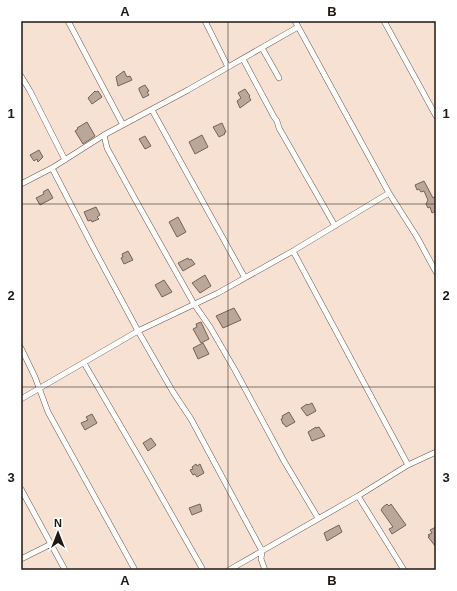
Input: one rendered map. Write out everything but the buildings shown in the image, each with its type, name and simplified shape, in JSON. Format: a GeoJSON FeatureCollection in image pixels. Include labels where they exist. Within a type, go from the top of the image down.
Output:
{"type":"FeatureCollection","features":[{"type":"Feature","properties":{"kind":"street"},"geometry":{"type":"LineString","coordinates":[[68,21],[123,126]]}},
{"type":"Feature","properties":{"kind":"street"},"geometry":{"type":"LineString","coordinates":[[205,21],[228,67]]}},
{"type":"Feature","properties":{"kind":"street"},"geometry":{"type":"LineString","coordinates":[[295,21],[389,193],[417,237],[436,272]]}},
{"type":"Feature","properties":{"kind":"street"},"geometry":{"type":"LineString","coordinates":[[384,21],[436,116]]}},
{"type":"Feature","properties":{"kind":"street"},"geometry":{"type":"LineString","coordinates":[[21,184],[52,168],[104,135],[152,110],[298,27]]}},
{"type":"Feature","properties":{"kind":"street"},"geometry":{"type":"LineString","coordinates":[[262,48],[279,78]]}},
{"type":"Feature","properties":{"kind":"street"},"geometry":{"type":"LineString","coordinates":[[243,59],[277,121],[279,128],[335,226]]}},
{"type":"Feature","properties":{"kind":"street"},"geometry":{"type":"LineString","coordinates":[[21,76],[65,160]]}},
{"type":"Feature","properties":{"kind":"street"},"geometry":{"type":"LineString","coordinates":[[152,110],[245,278]]}},
{"type":"Feature","properties":{"kind":"street"},"geometry":{"type":"LineString","coordinates":[[104,135],[107,148],[140,208],[318,518]]}},
{"type":"Feature","properties":{"kind":"street"},"geometry":{"type":"LineString","coordinates":[[52,168],[94,251],[173,392],[191,419],[262,551],[261,559],[265,570]]}},
{"type":"Feature","properties":{"kind":"street"},"geometry":{"type":"LineString","coordinates":[[21,399],[138,331],[218,293],[245,278],[389,193]]}},
{"type":"Feature","properties":{"kind":"street"},"geometry":{"type":"LineString","coordinates":[[293,251],[408,465]]}},
{"type":"Feature","properties":{"kind":"street"},"geometry":{"type":"LineString","coordinates":[[21,348],[30,365],[48,412],[135,570]]}},
{"type":"Feature","properties":{"kind":"street"},"geometry":{"type":"LineString","coordinates":[[84,363],[203,570]]}},
{"type":"Feature","properties":{"kind":"street"},"geometry":{"type":"LineString","coordinates":[[229,570],[358,496],[408,465],[436,452]]}},
{"type":"Feature","properties":{"kind":"street"},"geometry":{"type":"LineString","coordinates":[[21,489],[65,570]]}},
{"type":"Feature","properties":{"kind":"street"},"geometry":{"type":"LineString","coordinates":[[358,496],[404,570]]}},
{"type":"Feature","properties":{"kind":"street"},"geometry":{"type":"LineString","coordinates":[[21,559],[51,544]]}}]}
